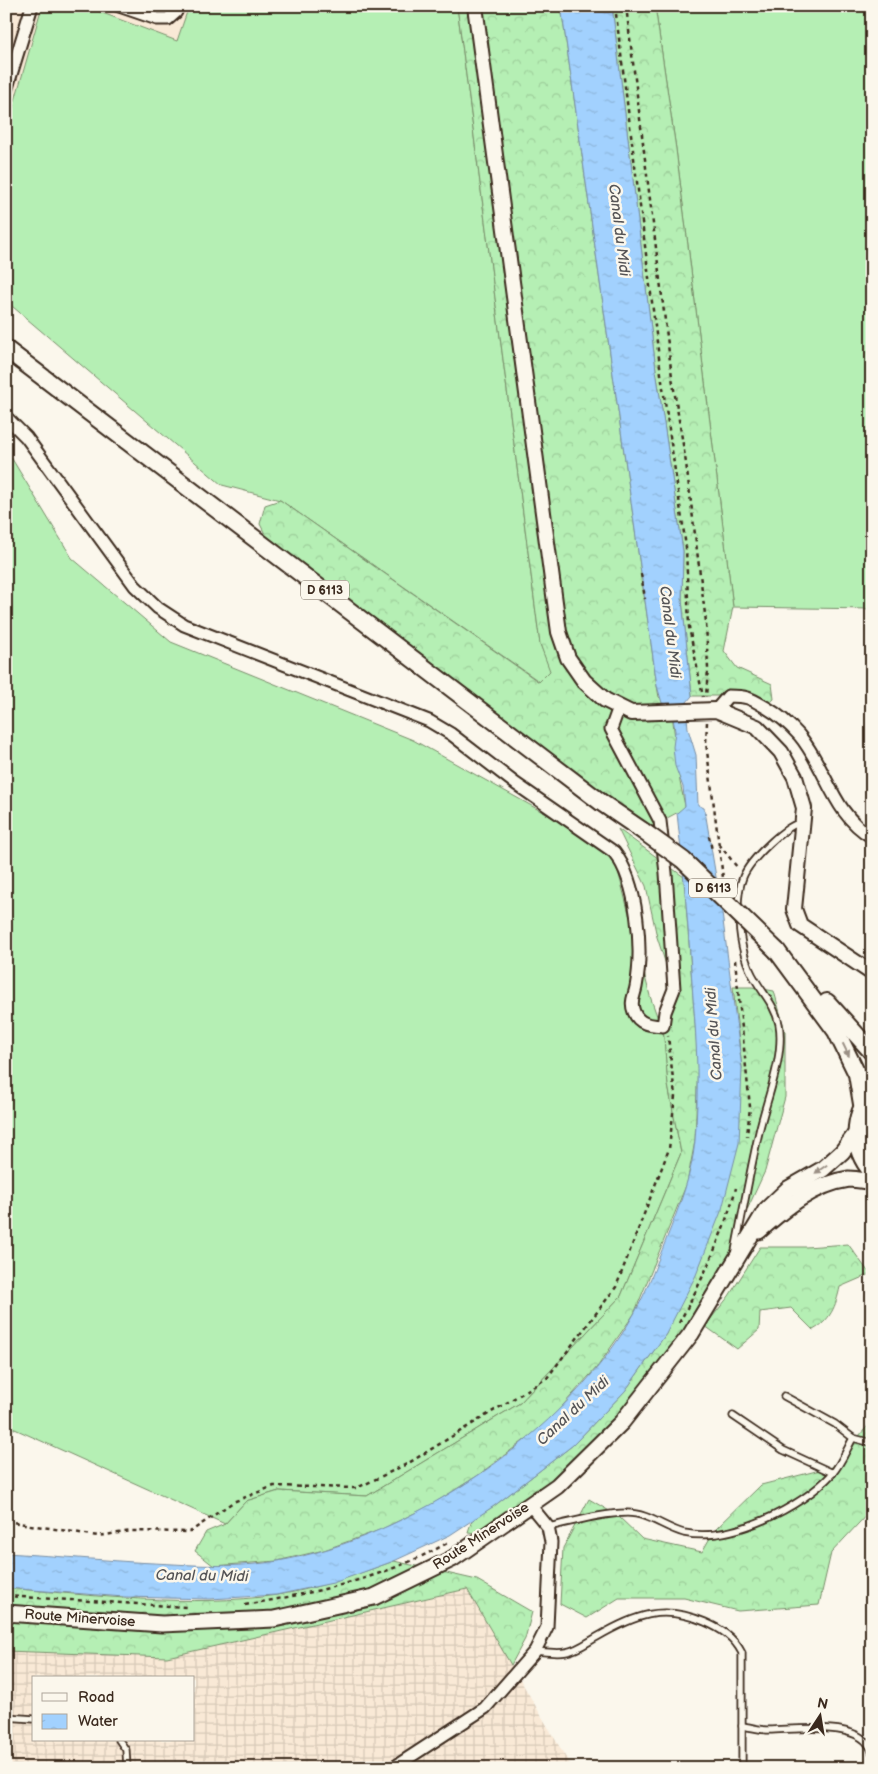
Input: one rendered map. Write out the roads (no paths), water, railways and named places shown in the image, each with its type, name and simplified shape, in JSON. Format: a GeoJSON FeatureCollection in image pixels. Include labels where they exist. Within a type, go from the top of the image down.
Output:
{"type":"FeatureCollection","features":[{"type":"Feature","properties":{"kind":"main road","name":"D 6113"},"geometry":{"type":"LineString","coordinates":[[6,349],[602,803],[683,860],[777,951],[800,980],[836,1030],[867,1098]]}},
{"type":"Feature","properties":{"kind":"main road","name":"D 6113"},"geometry":{"type":"LineString","coordinates":[[800,980],[826,1001],[872,1052]]}},
{"type":"Feature","properties":{"kind":"main road"},"geometry":{"type":"LineString","coordinates":[[867,1098],[857,1116],[855,1135],[862,1159],[872,1172]]}},
{"type":"Feature","properties":{"kind":"main road","name":"Route Minervoise"},"geometry":{"type":"LineString","coordinates":[[6,1613],[162,1624],[274,1620],[374,1597],[452,1559],[557,1486],[622,1422],[691,1334],[766,1210],[788,1189],[823,1169],[842,1152],[855,1135]]}},
{"type":"Feature","properties":{"kind":"main road"},"geometry":{"type":"LineString","coordinates":[[748,1240],[783,1210],[813,1190],[849,1179],[872,1182]]}},
{"type":"Feature","properties":{"kind":"street"},"geometry":{"type":"LineString","coordinates":[[6,91],[32,6]]}},
{"type":"Feature","properties":{"kind":"street"},"geometry":{"type":"LineString","coordinates":[[119,6],[157,19],[168,19],[176,12],[178,6]]}},
{"type":"Feature","properties":{"kind":"street"},"geometry":{"type":"LineString","coordinates":[[475,6],[558,632],[568,658],[584,681],[605,700],[631,713],[662,713],[707,709],[757,727],[781,752],[795,777],[804,808],[794,909],[796,918],[800,926],[872,973]]}},
{"type":"Feature","properties":{"kind":"street"},"geometry":{"type":"LineString","coordinates":[[6,417],[26,437],[136,586],[158,608],[184,625],[428,721],[451,734],[516,784],[614,852],[623,863],[629,878],[637,912],[636,986],[631,1002],[634,1015],[646,1025],[663,1026],[664,1012],[674,989],[666,873],[660,821],[611,729],[619,707]]}},
{"type":"Feature","properties":{"kind":"street"},"geometry":{"type":"LineString","coordinates":[[707,709],[728,696],[747,696],[778,715],[800,736],[837,805],[853,824],[872,837]]}},
{"type":"Feature","properties":{"kind":"street"},"geometry":{"type":"LineString","coordinates":[[393,1768],[485,1708],[535,1651],[547,1627],[551,1542],[548,1526],[530,1505]]}},
{"type":"Feature","properties":{"kind":"lane"},"geometry":{"type":"LineString","coordinates":[[6,12],[10,6]]}},
{"type":"Feature","properties":{"kind":"lane"},"geometry":{"type":"LineString","coordinates":[[732,1266],[759,1130],[777,1067],[779,1026],[771,1001],[755,980],[740,937],[738,897],[744,875],[768,846],[793,823],[803,822]]}},
{"type":"Feature","properties":{"kind":"lane"},"geometry":{"type":"LineString","coordinates":[[784,1396],[835,1424],[854,1438],[872,1443]]}},
{"type":"Feature","properties":{"kind":"lane"},"geometry":{"type":"LineString","coordinates":[[733,1416],[783,1450],[833,1473]]}},
{"type":"Feature","properties":{"kind":"lane"},"geometry":{"type":"LineString","coordinates":[[548,1526],[628,1513],[652,1519],[683,1532],[705,1536],[725,1533],[756,1523],[812,1491],[833,1473],[854,1438]]}},
{"type":"Feature","properties":{"kind":"lane"},"geometry":{"type":"LineString","coordinates":[[535,1651],[567,1652],[618,1625],[645,1614],[670,1612],[696,1619],[720,1629],[737,1642],[742,1653],[742,1768]]}},
{"type":"Feature","properties":{"kind":"lane"},"geometry":{"type":"LineString","coordinates":[[6,1717],[32,1719]]}},
{"type":"Feature","properties":{"kind":"lane"},"geometry":{"type":"LineString","coordinates":[[742,1726],[767,1730],[842,1729],[870,1745],[872,1752]]}},
{"type":"Feature","properties":{"kind":"lane"},"geometry":{"type":"LineString","coordinates":[[120,1742],[126,1750],[127,1768]]}},
{"type":"Feature","properties":{"kind":"water","name":"Canal du Midi"},"geometry":{"type":"Polygon","coordinates":[[[561,6],[612,6],[656,370],[683,551],[682,600],[692,696],[686,703],[688,729],[696,755],[698,805],[704,808],[705,811],[722,913],[742,1068],[739,1143],[722,1209],[696,1275],[666,1334],[625,1391],[573,1445],[494,1506],[450,1535],[394,1561],[333,1583],[276,1595],[210,1599],[124,1597],[6,1588],[6,1553],[199,1565],[265,1563],[329,1549],[380,1529],[431,1504],[481,1474],[527,1438],[569,1400],[605,1358],[634,1314],[643,1296],[680,1203],[688,1178],[695,1140],[697,1086],[696,1033],[677,813],[685,806],[683,787],[675,766],[673,747],[675,731],[671,705],[662,703],[657,686],[561,6]]]}}]}
